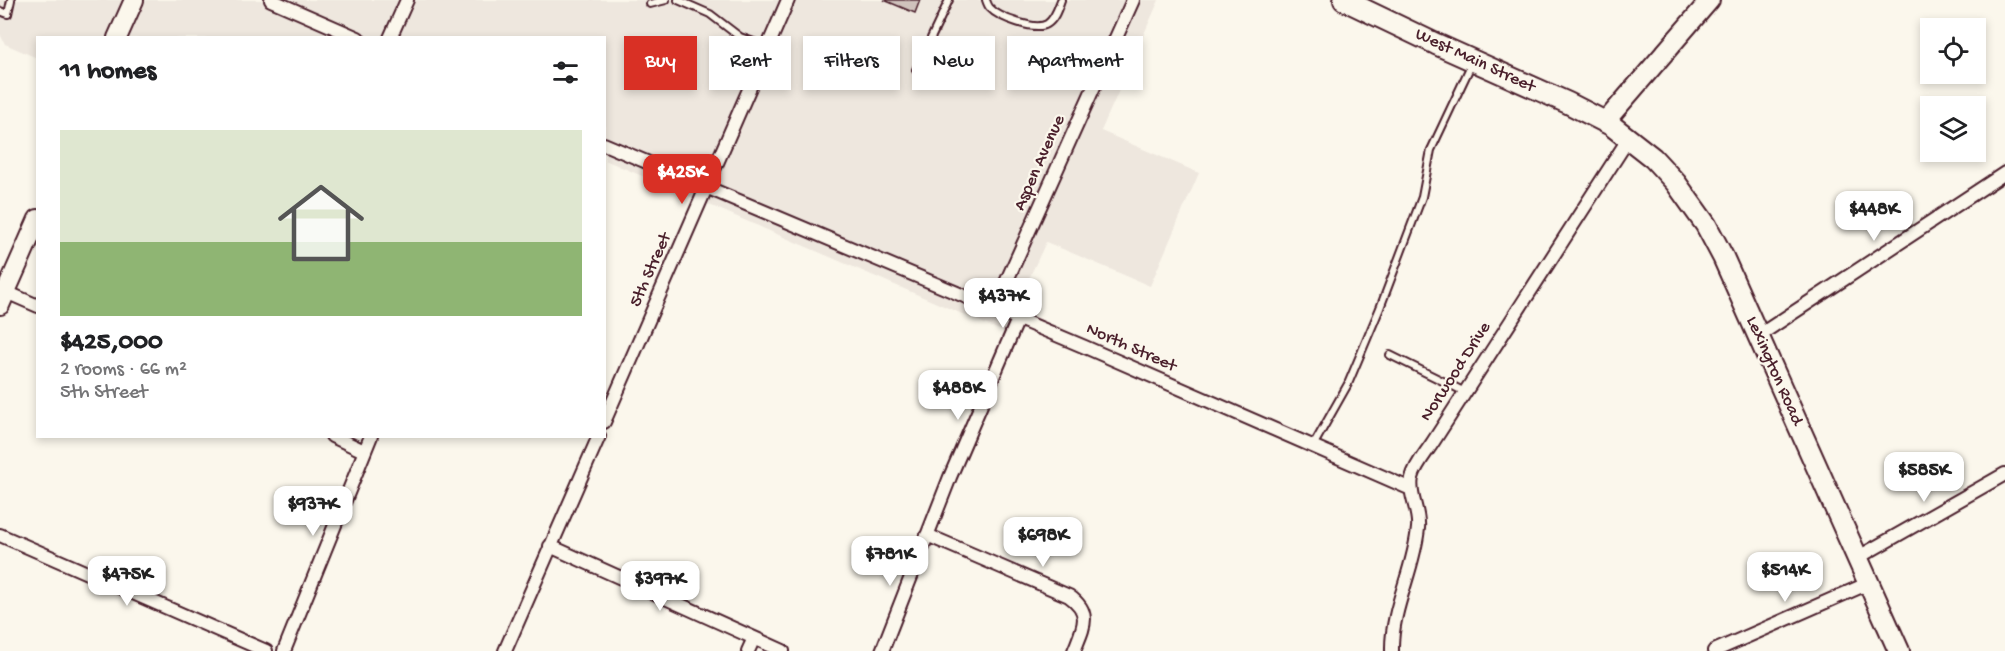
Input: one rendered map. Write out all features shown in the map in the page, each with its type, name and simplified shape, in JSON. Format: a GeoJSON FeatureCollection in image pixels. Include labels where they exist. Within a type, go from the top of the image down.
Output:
{"type":"FeatureCollection","features":[{"type":"Feature","properties":{"kind":"main road"},"geometry":{"type":"LineString","coordinates":[[118,36],[134,0]]}},
{"type":"Feature","properties":{"kind":"main road","name":"West Main Street"},"geometry":{"type":"LineString","coordinates":[[1344,0],[1375,6],[1473,61],[1605,122]]}},
{"type":"Feature","properties":{"kind":"main road"},"geometry":{"type":"LineString","coordinates":[[1605,122],[1710,0]]}},
{"type":"Feature","properties":{"kind":"main road","name":"Lexington Road"},"geometry":{"type":"LineString","coordinates":[[1605,122],[1653,158],[1676,183],[1706,225],[1899,651]]}},
{"type":"Feature","properties":{"kind":"main road"},"geometry":{"type":"LineString","coordinates":[[2,299],[36,223]]}},
{"type":"Feature","properties":{"kind":"street"},"geometry":{"type":"LineString","coordinates":[[271,0],[353,36]]}},
{"type":"Feature","properties":{"kind":"street"},"geometry":{"type":"LineString","coordinates":[[391,36],[407,0]]}},
{"type":"Feature","properties":{"kind":"street","name":"Aspen Avenue"},"geometry":{"type":"LineString","coordinates":[[994,309],[1133,0]]}},
{"type":"Feature","properties":{"kind":"street","name":"5th Street"},"geometry":{"type":"LineString","coordinates":[[771,36],[784,1]]}},
{"type":"Feature","properties":{"kind":"street","name":"5th Street"},"geometry":{"type":"LineString","coordinates":[[606,417],[748,90]]}},
{"type":"Feature","properties":{"kind":"street","name":"Norwood Drive"},"geometry":{"type":"LineString","coordinates":[[1411,489],[1412,477],[1417,467],[1629,138]]}},
{"type":"Feature","properties":{"kind":"street","name":"North Street"},"geometry":{"type":"LineString","coordinates":[[606,145],[1018,319],[1411,489]]}},
{"type":"Feature","properties":{"kind":"street"},"geometry":{"type":"LineString","coordinates":[[1758,336],[2005,173]]}},
{"type":"Feature","properties":{"kind":"street"},"geometry":{"type":"LineString","coordinates":[[2,299],[36,306]]}},
{"type":"Feature","properties":{"kind":"street"},"geometry":{"type":"LineString","coordinates":[[882,651],[927,535],[1018,319]]}},
{"type":"Feature","properties":{"kind":"street"},"geometry":{"type":"LineString","coordinates":[[336,438],[364,451]]}},
{"type":"Feature","properties":{"kind":"street"},"geometry":{"type":"LineString","coordinates":[[284,651],[370,438]]}},
{"type":"Feature","properties":{"kind":"street"},"geometry":{"type":"LineString","coordinates":[[505,651],[597,438]]}},
{"type":"Feature","properties":{"kind":"street"},"geometry":{"type":"LineString","coordinates":[[1857,558],[2005,474]]}},
{"type":"Feature","properties":{"kind":"street"},"geometry":{"type":"LineString","coordinates":[[1392,651],[1395,617],[1412,561],[1419,527],[1419,513],[1411,489]]}},
{"type":"Feature","properties":{"kind":"street"},"geometry":{"type":"LineString","coordinates":[[0,535],[266,651]]}},
{"type":"Feature","properties":{"kind":"street"},"geometry":{"type":"LineString","coordinates":[[927,535],[1069,596],[1082,606],[1084,618],[1074,651]]}},
{"type":"Feature","properties":{"kind":"street"},"geometry":{"type":"LineString","coordinates":[[550,546],[783,651]]}},
{"type":"Feature","properties":{"kind":"street"},"geometry":{"type":"LineString","coordinates":[[1714,651],[1869,583]]}},
{"type":"Feature","properties":{"kind":"street"},"geometry":{"type":"LineString","coordinates":[[748,651],[754,638]]}},
{"type":"Feature","properties":{"kind":"lane"},"geometry":{"type":"LineString","coordinates":[[0,11],[8,14],[11,0]]}},
{"type":"Feature","properties":{"kind":"lane"},"geometry":{"type":"LineString","coordinates":[[650,4],[666,0]]}},
{"type":"Feature","properties":{"kind":"lane"},"geometry":{"type":"LineString","coordinates":[[678,0],[710,14],[739,36]]}},
{"type":"Feature","properties":{"kind":"lane"},"geometry":{"type":"LineString","coordinates":[[932,36],[949,0]]}},
{"type":"Feature","properties":{"kind":"lane"},"geometry":{"type":"LineString","coordinates":[[986,0],[988,7],[996,13],[1031,27],[1040,27],[1052,20],[1061,0]]}},
{"type":"Feature","properties":{"kind":"lane"},"geometry":{"type":"LineString","coordinates":[[1313,446],[1348,384],[1380,308],[1422,197],[1431,150],[1473,61]]}},
{"type":"Feature","properties":{"kind":"lane"},"geometry":{"type":"LineString","coordinates":[[1390,355],[1465,392]]}},
{"type":"Feature","properties":{"kind":"shaded area"},"geometry":{"type":"Polygon","coordinates":[[[0,0],[1159,0],[1143,36],[1007,36],[1007,90],[1119,90],[1101,131],[1199,173],[1150,286],[1046,242],[1004,332],[606,160],[606,36],[36,36],[36,58],[5,44],[0,34],[0,0]]]}},
{"type":"Feature","properties":{"kind":"building"},"geometry":{"type":"Polygon","coordinates":[[[884,0],[920,0],[915,13],[884,0]]]}}]}
